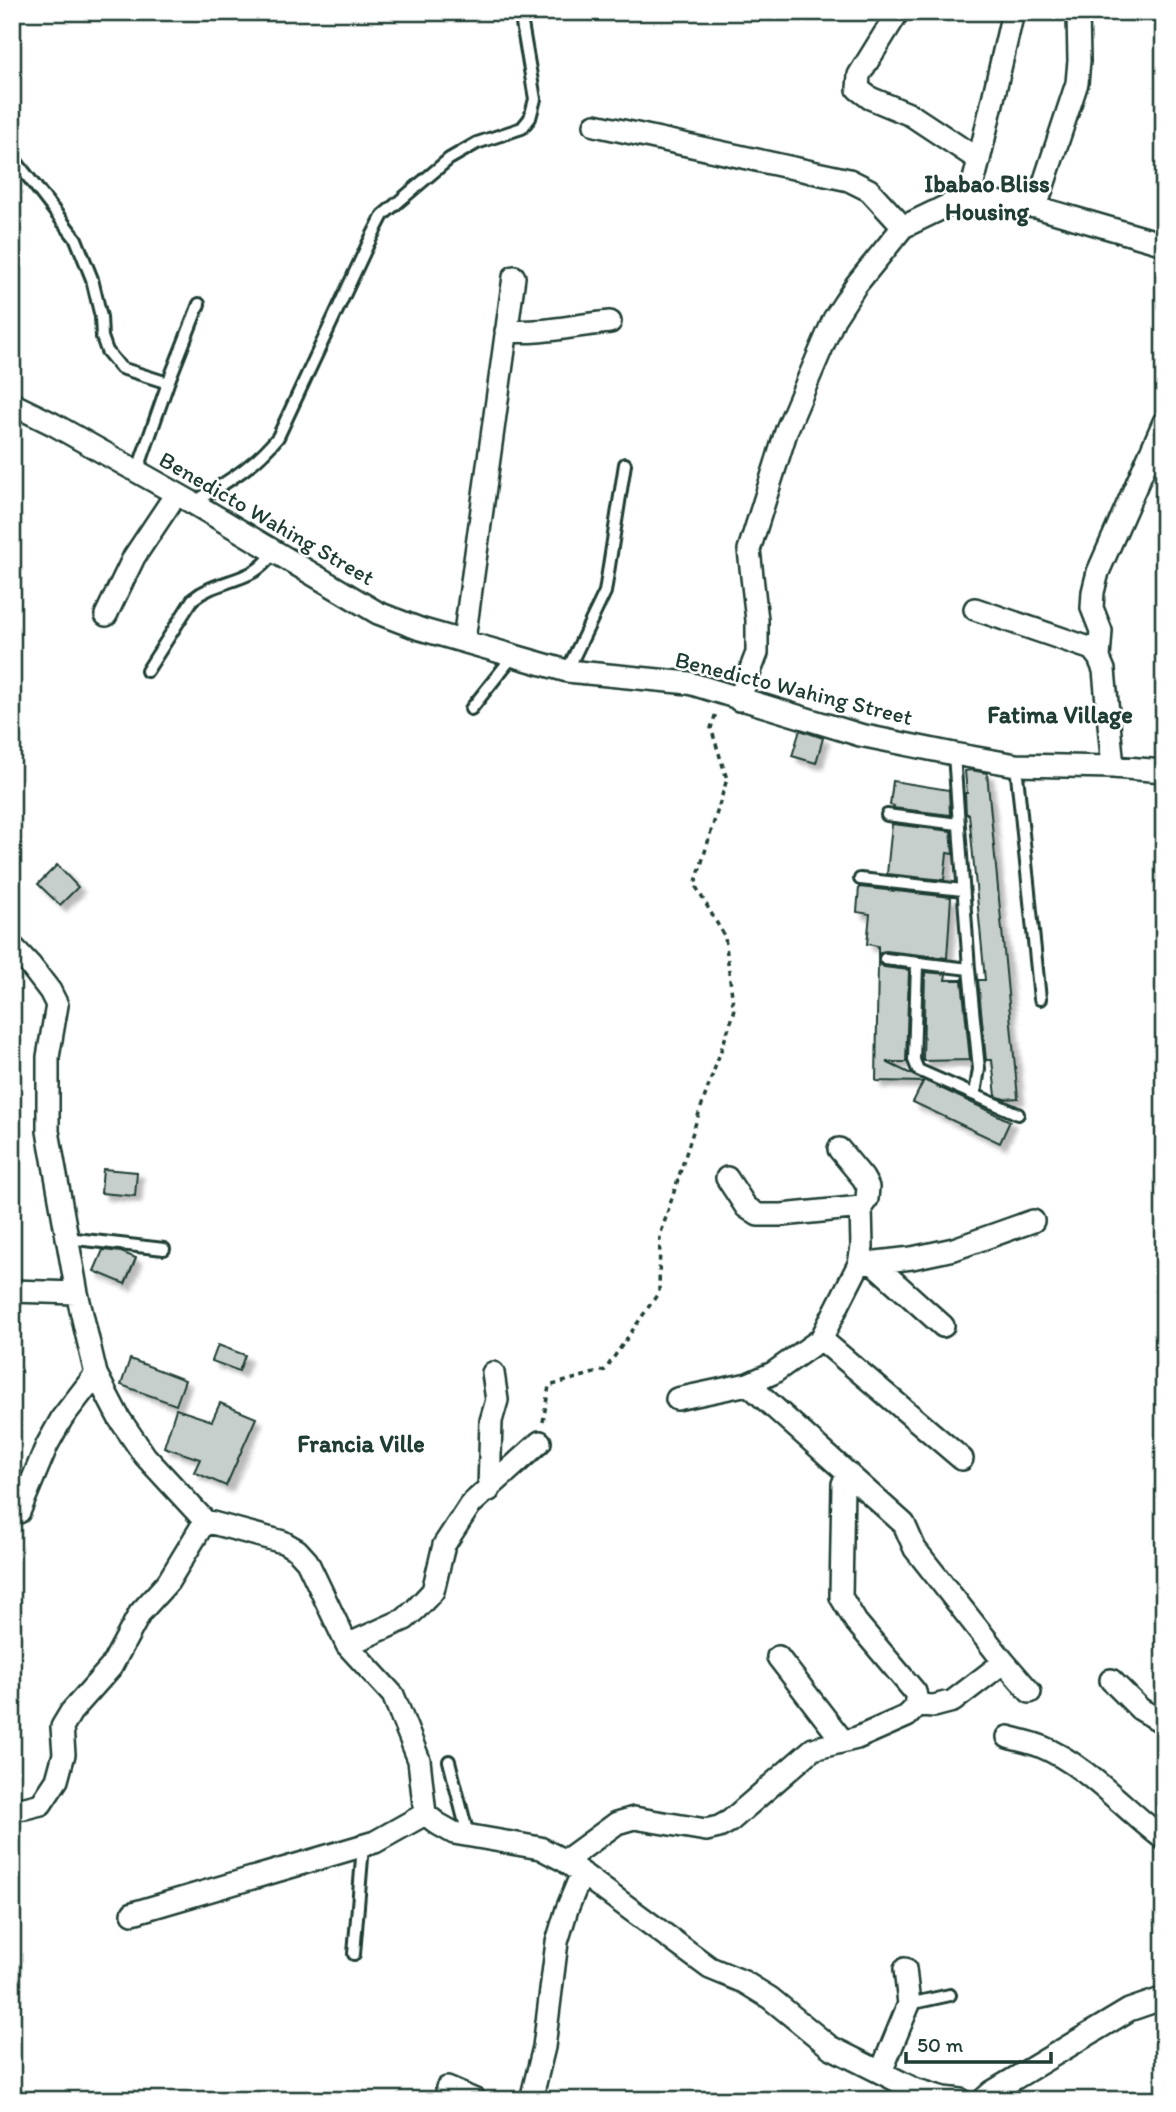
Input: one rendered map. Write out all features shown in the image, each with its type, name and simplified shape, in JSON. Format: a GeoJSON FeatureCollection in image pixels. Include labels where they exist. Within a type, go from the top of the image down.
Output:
{"type":"FeatureCollection","features":[{"type":"Feature","properties":{"kind":"street"},"geometry":{"type":"LineString","coordinates":[[898,12],[859,75],[858,89],[870,98],[911,115],[979,160]]}},
{"type":"Feature","properties":{"kind":"street"},"geometry":{"type":"LineString","coordinates":[[969,199],[1013,12]]}},
{"type":"Feature","properties":{"kind":"street"},"geometry":{"type":"LineString","coordinates":[[1036,207],[1077,83],[1078,12]]}},
{"type":"Feature","properties":{"kind":"street"},"geometry":{"type":"LineString","coordinates":[[595,125],[849,180],[869,190],[903,228]]}},
{"type":"Feature","properties":{"kind":"street"},"geometry":{"type":"LineString","coordinates":[[731,697],[757,653],[757,620],[749,550],[788,429],[834,319],[856,285],[903,228],[955,202],[969,199],[1036,207],[1164,244]]}},
{"type":"Feature","properties":{"kind":"street"},"geometry":{"type":"LineString","coordinates":[[464,640],[514,276]]}},
{"type":"Feature","properties":{"kind":"street"},"geometry":{"type":"LineString","coordinates":[[506,331],[547,332],[577,325],[610,322]]}},
{"type":"Feature","properties":{"kind":"street","name":"Benedicto Wahing Street"},"geometry":{"type":"LineString","coordinates":[[12,404],[185,498],[378,613],[419,629],[567,671],[689,683],[860,735],[954,754],[1016,765],[1164,771]]}},
{"type":"Feature","properties":{"kind":"street"},"geometry":{"type":"LineString","coordinates":[[1099,658],[1101,631],[1093,608],[1093,592],[1098,572],[1164,422]]}},
{"type":"Feature","properties":{"kind":"street"},"geometry":{"type":"LineString","coordinates":[[106,615],[134,557],[185,498]]}},
{"type":"Feature","properties":{"kind":"street"},"geometry":{"type":"LineString","coordinates":[[975,609],[1092,649],[1104,670],[1113,767]]}},
{"type":"Feature","properties":{"kind":"street"},"geometry":{"type":"LineString","coordinates":[[12,946],[43,982],[57,1005],[48,1057],[48,1131],[77,1293],[96,1374],[119,1418],[145,1456],[205,1521],[283,1542],[297,1550],[307,1561],[347,1645],[393,1695],[419,1760],[425,1814],[454,1833],[540,1848],[573,1867],[710,1968],[744,1982],[769,1998],[830,2047],[914,2089],[961,2100]]}},
{"type":"Feature","properties":{"kind":"street"},"geometry":{"type":"LineString","coordinates":[[839,1149],[868,1187],[867,1199],[861,1208],[862,1247],[866,1264],[943,1326]]}},
{"type":"Feature","properties":{"kind":"street"},"geometry":{"type":"LineString","coordinates":[[727,1178],[746,1207],[758,1215],[861,1208]]}},
{"type":"Feature","properties":{"kind":"street"},"geometry":{"type":"LineString","coordinates":[[677,1399],[748,1384],[773,1373],[821,1339],[866,1264],[954,1249],[1033,1221]]}},
{"type":"Feature","properties":{"kind":"street"},"geometry":{"type":"LineString","coordinates":[[12,1292],[77,1293]]}},
{"type":"Feature","properties":{"kind":"street"},"geometry":{"type":"LineString","coordinates":[[821,1339],[962,1460]]}},
{"type":"Feature","properties":{"kind":"street"},"geometry":{"type":"LineString","coordinates":[[489,1490],[491,1421],[497,1401],[494,1373]]}},
{"type":"Feature","properties":{"kind":"street"},"geometry":{"type":"LineString","coordinates":[[19,1512],[47,1445],[62,1418],[96,1374]]}},
{"type":"Feature","properties":{"kind":"street"},"geometry":{"type":"LineString","coordinates":[[748,1384],[904,1524],[915,1549],[1030,1692]]}},
{"type":"Feature","properties":{"kind":"street"},"geometry":{"type":"LineString","coordinates":[[347,1645],[405,1619],[416,1609],[433,1591],[444,1545],[470,1505],[540,1442]]}},
{"type":"Feature","properties":{"kind":"street"},"geometry":{"type":"LineString","coordinates":[[848,1472],[843,1484],[841,1597],[856,1622],[915,1692],[918,1705]]}},
{"type":"Feature","properties":{"kind":"street"},"geometry":{"type":"LineString","coordinates":[[12,1809],[41,1804],[57,1780],[64,1754],[62,1727],[71,1712],[111,1667],[140,1613],[168,1582],[205,1521]]}},
{"type":"Feature","properties":{"kind":"street"},"geometry":{"type":"LineString","coordinates":[[778,1657],[842,1740]]}},
{"type":"Feature","properties":{"kind":"street"},"geometry":{"type":"LineString","coordinates":[[531,2100],[546,2034],[556,1942],[567,1909],[573,1867],[617,1823],[634,1818],[706,1830],[719,1827],[730,1821],[813,1749],[857,1738],[907,1716],[918,1705],[934,1706],[953,1701],[1004,1662]]}},
{"type":"Feature","properties":{"kind":"street"},"geometry":{"type":"LineString","coordinates":[[1111,1680],[1140,1709],[1164,1723]]}},
{"type":"Feature","properties":{"kind":"street"},"geometry":{"type":"LineString","coordinates":[[1008,1737],[1040,1745],[1064,1759],[1095,1780],[1164,1839]]}},
{"type":"Feature","properties":{"kind":"street"},"geometry":{"type":"LineString","coordinates":[[134,1913],[375,1842],[425,1814]]}},
{"type":"Feature","properties":{"kind":"street"},"geometry":{"type":"LineString","coordinates":[[881,2072],[909,2004],[905,1969]]}},
{"type":"Feature","properties":{"kind":"street"},"geometry":{"type":"LineString","coordinates":[[977,2100],[985,2100],[992,2092],[1129,2010],[1164,1998]]}},
{"type":"Feature","properties":{"kind":"street"},"geometry":{"type":"LineString","coordinates":[[447,2088],[475,2100]]}},
{"type":"Feature","properties":{"kind":"lane"},"geometry":{"type":"LineString","coordinates":[[185,498],[248,468],[263,457],[278,438],[383,215],[449,159],[477,143],[522,128],[530,118],[535,99],[520,12]]}},
{"type":"Feature","properties":{"kind":"lane"},"geometry":{"type":"LineString","coordinates":[[12,156],[76,239],[92,279],[107,352],[121,368],[168,383]]}},
{"type":"Feature","properties":{"kind":"lane"},"geometry":{"type":"LineString","coordinates":[[138,472],[168,383],[199,304]]}},
{"type":"Feature","properties":{"kind":"lane"},"geometry":{"type":"LineString","coordinates":[[567,671],[605,592],[625,464]]}},
{"type":"Feature","properties":{"kind":"lane"},"geometry":{"type":"LineString","coordinates":[[146,671],[193,599],[204,590],[250,574],[275,552]]}},
{"type":"Feature","properties":{"kind":"lane"},"geometry":{"type":"LineString","coordinates":[[471,709],[513,656]]}},
{"type":"Feature","properties":{"kind":"lane"},"geometry":{"type":"LineString","coordinates":[[954,754],[979,1069],[975,1094]]}},
{"type":"Feature","properties":{"kind":"lane"},"geometry":{"type":"LineString","coordinates":[[1016,765],[1040,999]]}},
{"type":"Feature","properties":{"kind":"lane"},"geometry":{"type":"LineString","coordinates":[[887,815],[958,824]]}},
{"type":"Feature","properties":{"kind":"lane"},"geometry":{"type":"LineString","coordinates":[[860,879],[963,890]]}},
{"type":"Feature","properties":{"kind":"lane"},"geometry":{"type":"LineString","coordinates":[[885,959],[969,969]]}},
{"type":"Feature","properties":{"kind":"lane"},"geometry":{"type":"LineString","coordinates":[[917,964],[914,1060],[918,1070],[1018,1114]]}},
{"type":"Feature","properties":{"kind":"lane"},"geometry":{"type":"LineString","coordinates":[[67,1238],[164,1249]]}},
{"type":"Feature","properties":{"kind":"lane"},"geometry":{"type":"LineString","coordinates":[[449,1761],[468,1835]]}},
{"type":"Feature","properties":{"kind":"lane"},"geometry":{"type":"LineString","coordinates":[[354,1954],[363,1846]]}},
{"type":"Feature","properties":{"kind":"lane"},"geometry":{"type":"LineString","coordinates":[[909,2004],[950,1995]]}},
{"type":"Feature","properties":{"kind":"path"},"geometry":{"type":"LineString","coordinates":[[540,1442],[548,1386],[605,1370],[659,1292],[660,1236],[734,1013],[725,937],[695,885],[727,779],[711,728],[731,697]]}},
{"type":"Feature","properties":{"kind":"building"},"geometry":{"type":"Polygon","coordinates":[[[800,730],[823,738],[816,763],[792,756],[800,730]]]}},
{"type":"Feature","properties":{"kind":"building"},"geometry":{"type":"Polygon","coordinates":[[[965,771],[987,773],[1018,1098],[1004,1099],[996,1096],[992,1060],[986,1060],[978,980],[985,980],[969,814],[966,814],[965,771]]]}},
{"type":"Feature","properties":{"kind":"building"},"geometry":{"type":"Polygon","coordinates":[[[893,781],[949,790],[950,815],[893,808],[894,806],[890,805],[893,781]]]}},
{"type":"Feature","properties":{"kind":"building"},"geometry":{"type":"Polygon","coordinates":[[[892,824],[951,831],[953,854],[947,853],[944,880],[887,874],[892,824]]]}},
{"type":"Feature","properties":{"kind":"building"},"geometry":{"type":"Polygon","coordinates":[[[57,865],[78,887],[60,905],[38,884],[57,865]]]}},
{"type":"Feature","properties":{"kind":"building"},"geometry":{"type":"Polygon","coordinates":[[[859,887],[951,897],[947,958],[886,951],[878,956],[878,946],[867,944],[870,914],[857,912],[859,887]]]}},
{"type":"Feature","properties":{"kind":"building"},"geometry":{"type":"Polygon","coordinates":[[[878,962],[884,967],[909,970],[906,1062],[886,1062],[1010,1121],[1000,1143],[913,1102],[923,1082],[876,1081],[878,962]]]}},
{"type":"Feature","properties":{"kind":"building"},"geometry":{"type":"Polygon","coordinates":[[[925,972],[946,974],[945,980],[962,980],[970,1060],[923,1061],[925,972]]]}},
{"type":"Feature","properties":{"kind":"building"},"geometry":{"type":"Polygon","coordinates":[[[103,1169],[137,1172],[135,1196],[101,1193],[103,1169]]]}},
{"type":"Feature","properties":{"kind":"building"},"geometry":{"type":"Polygon","coordinates":[[[103,1250],[121,1252],[136,1258],[125,1284],[94,1271],[103,1250]]]}},
{"type":"Feature","properties":{"kind":"building"},"geometry":{"type":"Polygon","coordinates":[[[218,1345],[245,1355],[239,1371],[212,1361],[218,1345]]]}},
{"type":"Feature","properties":{"kind":"building"},"geometry":{"type":"Polygon","coordinates":[[[130,1359],[185,1380],[176,1405],[121,1385],[130,1359]]]}},
{"type":"Feature","properties":{"kind":"building"},"geometry":{"type":"Polygon","coordinates":[[[220,1403],[256,1418],[226,1486],[194,1472],[200,1459],[164,1447],[176,1409],[212,1421],[220,1403]]]}},
{"type":"Feature","properties":{"kind":"district","name":"Ibabao Bliss Housing"},"geometry":{"type":"Point","coordinates":[987,197]}},
{"type":"Feature","properties":{"kind":"district","name":"Fatima Village"},"geometry":{"type":"Point","coordinates":[1060,714]}},
{"type":"Feature","properties":{"kind":"district","name":"Francia Ville"},"geometry":{"type":"Point","coordinates":[361,1443]}}]}
